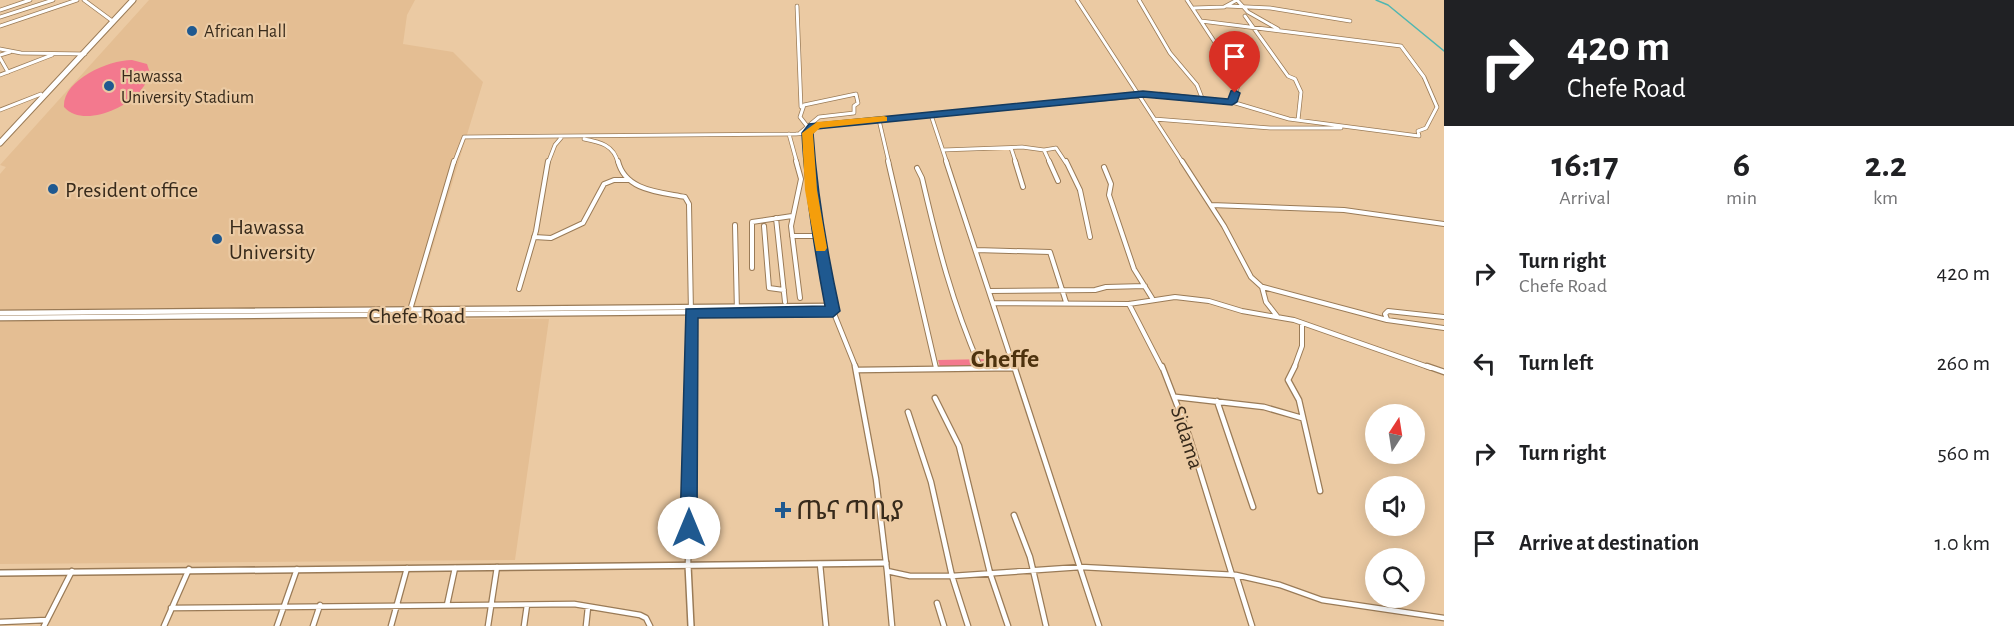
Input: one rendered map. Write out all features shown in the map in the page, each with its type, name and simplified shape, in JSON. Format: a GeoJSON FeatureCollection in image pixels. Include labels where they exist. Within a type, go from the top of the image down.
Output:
{"type":"FeatureCollection","features":[{"type":"Feature","properties":{"kind":"highway"},"geometry":{"type":"LineString","coordinates":[[0,136],[81,55],[128,0]]}},
{"type":"Feature","properties":{"kind":"highway"},"geometry":{"type":"LineString","coordinates":[[0,142],[133,0]]}},
{"type":"Feature","properties":{"kind":"street"},"geometry":{"type":"LineString","coordinates":[[0,9],[30,0]]}},
{"type":"Feature","properties":{"kind":"street"},"geometry":{"type":"LineString","coordinates":[[0,18],[54,0],[61,5]]}},
{"type":"Feature","properties":{"kind":"street"},"geometry":{"type":"LineString","coordinates":[[0,26],[77,0]]}},
{"type":"Feature","properties":{"kind":"street"},"geometry":{"type":"LineString","coordinates":[[84,0],[111,20]]}},
{"type":"Feature","properties":{"kind":"street"},"geometry":{"type":"LineString","coordinates":[[1077,0],[1211,205],[1246,263],[1251,277],[1262,287],[1387,320],[1444,328]]}},
{"type":"Feature","properties":{"kind":"street"},"geometry":{"type":"LineString","coordinates":[[1139,0],[1170,53],[1197,85],[1202,98]]}},
{"type":"Feature","properties":{"kind":"street"},"geometry":{"type":"LineString","coordinates":[[1187,0],[1237,76],[1238,86],[1232,102]]}},
{"type":"Feature","properties":{"kind":"street"},"geometry":{"type":"LineString","coordinates":[[1227,6],[1237,0],[1241,6],[1279,30]]}},
{"type":"Feature","properties":{"kind":"street"},"geometry":{"type":"LineString","coordinates":[[797,6],[800,117],[807,126]]}},
{"type":"Feature","properties":{"kind":"street"},"geometry":{"type":"LineString","coordinates":[[1193,8],[1241,6],[1350,21]]}},
{"type":"Feature","properties":{"kind":"street"},"geometry":{"type":"LineString","coordinates":[[1245,16],[1288,75],[1295,79],[1301,92],[1298,120]]}},
{"type":"Feature","properties":{"kind":"street"},"geometry":{"type":"LineString","coordinates":[[410,310],[457,152],[464,137],[572,138],[799,134],[808,133],[817,125],[1161,94],[1232,102],[1265,113],[1344,128],[1419,136],[1418,131],[1426,128],[1437,105],[1424,77],[1401,46],[1250,25],[1202,21]]}},
{"type":"Feature","properties":{"kind":"street"},"geometry":{"type":"LineString","coordinates":[[8,72],[0,53],[81,55]]}},
{"type":"Feature","properties":{"kind":"street"},"geometry":{"type":"LineString","coordinates":[[0,75],[53,54]]}},
{"type":"Feature","properties":{"kind":"street"},"geometry":{"type":"LineString","coordinates":[[0,110],[41,94]]}},
{"type":"Feature","properties":{"kind":"street"},"geometry":{"type":"LineString","coordinates":[[799,134],[819,117],[853,114],[858,98],[856,94],[846,98],[808,103],[801,107]]}},
{"type":"Feature","properties":{"kind":"street"},"geometry":{"type":"LineString","coordinates":[[932,115],[1099,626]]}},
{"type":"Feature","properties":{"kind":"street"},"geometry":{"type":"LineString","coordinates":[[1154,119],[1224,127],[1313,130],[1344,128]]}},
{"type":"Feature","properties":{"kind":"street"},"geometry":{"type":"LineString","coordinates":[[879,120],[936,368]]}},
{"type":"Feature","properties":{"kind":"street"},"geometry":{"type":"LineString","coordinates":[[808,133],[817,236],[827,273],[832,309],[857,370],[876,479],[892,626]]}},
{"type":"Feature","properties":{"kind":"street"},"geometry":{"type":"LineString","coordinates":[[789,134],[801,179],[792,216],[792,236],[800,298]]}},
{"type":"Feature","properties":{"kind":"street"},"geometry":{"type":"LineString","coordinates":[[519,290],[534,237],[553,145],[561,138]]}},
{"type":"Feature","properties":{"kind":"street"},"geometry":{"type":"LineString","coordinates":[[572,138],[600,143],[615,150],[619,156],[621,172],[628,181]]}},
{"type":"Feature","properties":{"kind":"street"},"geometry":{"type":"LineString","coordinates":[[1011,148],[1023,187]]}},
{"type":"Feature","properties":{"kind":"street"},"geometry":{"type":"LineString","coordinates":[[943,150],[1056,148],[1061,152],[1080,190],[1090,237]]}},
{"type":"Feature","properties":{"kind":"street"},"geometry":{"type":"LineString","coordinates":[[1044,150],[1058,181]]}},
{"type":"Feature","properties":{"kind":"street"},"geometry":{"type":"LineString","coordinates":[[1104,167],[1111,184],[1109,195],[1134,269],[1152,298]]}},
{"type":"Feature","properties":{"kind":"street"},"geometry":{"type":"LineString","coordinates":[[917,168],[922,178],[944,270],[958,316],[980,367]]}},
{"type":"Feature","properties":{"kind":"street"},"geometry":{"type":"LineString","coordinates":[[534,237],[550,238],[582,223],[604,184],[614,180],[628,181],[663,193],[686,197],[690,215],[688,565],[691,626]]}},
{"type":"Feature","properties":{"kind":"street"},"geometry":{"type":"LineString","coordinates":[[1211,205],[1344,210],[1444,224]]}},
{"type":"Feature","properties":{"kind":"street"},"geometry":{"type":"LineString","coordinates":[[752,267],[751,224],[792,216]]}},
{"type":"Feature","properties":{"kind":"street"},"geometry":{"type":"LineString","coordinates":[[776,218],[785,302]]}},
{"type":"Feature","properties":{"kind":"street"},"geometry":{"type":"LineString","coordinates":[[735,225],[737,310]]}},
{"type":"Feature","properties":{"kind":"street"},"geometry":{"type":"LineString","coordinates":[[764,226],[769,288],[784,290]]}},
{"type":"Feature","properties":{"kind":"street"},"geometry":{"type":"LineString","coordinates":[[792,236],[817,236]]}},
{"type":"Feature","properties":{"kind":"street"},"geometry":{"type":"LineString","coordinates":[[976,250],[1050,252],[1066,302]]}},
{"type":"Feature","properties":{"kind":"street"},"geometry":{"type":"LineString","coordinates":[[989,291],[1062,288],[1095,290],[1106,287],[1145,286]]}},
{"type":"Feature","properties":{"kind":"street"},"geometry":{"type":"LineString","coordinates":[[1262,287],[1266,302],[1278,316]]}},
{"type":"Feature","properties":{"kind":"street"},"geometry":{"type":"LineString","coordinates":[[993,303],[1129,304],[1152,298],[1175,297],[1209,301],[1250,313],[1278,316],[1302,323],[1444,372]]}},
{"type":"Feature","properties":{"kind":"street","name":"Sidama"},"geometry":{"type":"LineString","coordinates":[[1129,304],[1142,324],[1176,397],[1252,626]]}},
{"type":"Feature","properties":{"kind":"street","name":"Chefe Road"},"geometry":{"type":"LineString","coordinates":[[0,313],[832,309]]}},
{"type":"Feature","properties":{"kind":"street","name":"Chefe Road"},"geometry":{"type":"LineString","coordinates":[[0,318],[691,310]]}},
{"type":"Feature","properties":{"kind":"street"},"geometry":{"type":"LineString","coordinates":[[1387,320],[1385,314],[1388,311],[1444,317]]}},
{"type":"Feature","properties":{"kind":"street"},"geometry":{"type":"LineString","coordinates":[[1302,323],[1304,339],[1302,353],[1288,380],[1299,400],[1320,491]]}},
{"type":"Feature","properties":{"kind":"street"},"geometry":{"type":"LineString","coordinates":[[857,370],[1016,368]]}},
{"type":"Feature","properties":{"kind":"street"},"geometry":{"type":"LineString","coordinates":[[1176,397],[1286,411],[1303,418]]}},
{"type":"Feature","properties":{"kind":"street"},"geometry":{"type":"LineString","coordinates":[[935,398],[959,446],[990,573],[1008,626]]}},
{"type":"Feature","properties":{"kind":"street"},"geometry":{"type":"LineString","coordinates":[[1217,401],[1253,507]]}},
{"type":"Feature","properties":{"kind":"street"},"geometry":{"type":"LineString","coordinates":[[908,412],[931,482],[952,576],[969,626]]}},
{"type":"Feature","properties":{"kind":"street"},"geometry":{"type":"LineString","coordinates":[[1014,515],[1033,570],[1033,581],[1039,593],[1046,626]]}},
{"type":"Feature","properties":{"kind":"street"},"geometry":{"type":"LineString","coordinates":[[0,573],[886,562]]}},
{"type":"Feature","properties":{"kind":"street"},"geometry":{"type":"LineString","coordinates":[[820,564],[826,626]]}},
{"type":"Feature","properties":{"kind":"street"},"geometry":{"type":"LineString","coordinates":[[488,626],[497,567]]}},
{"type":"Feature","properties":{"kind":"street"},"geometry":{"type":"LineString","coordinates":[[887,571],[910,576],[952,576],[1081,567],[1234,575],[1280,585],[1322,600],[1444,618]]}},
{"type":"Feature","properties":{"kind":"street"},"geometry":{"type":"LineString","coordinates":[[277,626],[297,568]]}},
{"type":"Feature","properties":{"kind":"street"},"geometry":{"type":"LineString","coordinates":[[391,626],[407,568]]}},
{"type":"Feature","properties":{"kind":"street"},"geometry":{"type":"LineString","coordinates":[[447,605],[455,568]]}},
{"type":"Feature","properties":{"kind":"street"},"geometry":{"type":"LineString","coordinates":[[164,626],[189,569]]}},
{"type":"Feature","properties":{"kind":"street"},"geometry":{"type":"LineString","coordinates":[[45,626],[72,571]]}},
{"type":"Feature","properties":{"kind":"street"},"geometry":{"type":"LineString","coordinates":[[937,603],[944,626]]}},
{"type":"Feature","properties":{"kind":"street"},"geometry":{"type":"LineString","coordinates":[[171,608],[491,604],[588,606],[640,615],[646,618],[650,626]]}},
{"type":"Feature","properties":{"kind":"street"},"geometry":{"type":"LineString","coordinates":[[312,626],[320,605]]}},
{"type":"Feature","properties":{"kind":"street"},"geometry":{"type":"LineString","coordinates":[[524,626],[527,605]]}},
{"type":"Feature","properties":{"kind":"street"},"geometry":{"type":"LineString","coordinates":[[586,626],[588,606]]}},
{"type":"Feature","properties":{"kind":"street"},"geometry":{"type":"LineString","coordinates":[[4,623],[48,620]]}},
{"type":"Feature","properties":{"kind":"shaded area","name":"Hawassa University"},"geometry":{"type":"Polygon","coordinates":[[[149,0],[415,0],[407,15],[403,44],[453,52],[483,82],[411,319],[549,319],[515,560],[0,564],[0,174],[6,167],[0,165],[149,0]]]}},
{"type":"Feature","properties":{"kind":"shaded area","name":"Hawassa University Stadium"},"geometry":{"type":"Polygon","coordinates":[[[132,60],[147,64],[151,76],[130,101],[112,111],[91,116],[72,113],[64,107],[65,98],[70,89],[88,74],[111,64],[132,60]]]}},
{"type":"Feature","properties":{"kind":"shaded area"},"geometry":{"type":"Polygon","coordinates":[[[989,359],[992,366],[940,367],[938,360],[989,359]]]}},
{"type":"Feature","properties":{"kind":"waterway"},"geometry":{"type":"LineString","coordinates":[[1376,0],[1388,5],[1444,51]]}},
{"type":"Feature","properties":{"kind":"slow traffic"},"geometry":{"type":"LineString","coordinates":[[820,248],[811,190],[808,133],[813,126],[817,125],[884,119]]}},
{"type":"Feature","properties":{"kind":"place","name":"African Hall"},"geometry":{"type":"Point","coordinates":[192,31]}},
{"type":"Feature","properties":{"kind":"place","name":"Hawassa University Stadium"},"geometry":{"type":"Point","coordinates":[109,86]}},
{"type":"Feature","properties":{"kind":"place","name":"President office"},"geometry":{"type":"Point","coordinates":[53,189]}},
{"type":"Feature","properties":{"kind":"place","name":"Hawassa University"},"geometry":{"type":"Point","coordinates":[217,239]}},
{"type":"Feature","properties":{"kind":"place","name":"ጤና ጣቢያ"},"geometry":{"type":"Point","coordinates":[783,510]}},
{"type":"Feature","properties":{"kind":"district","name":"Cheffe"},"geometry":{"type":"Point","coordinates":[1005,358]}},
{"type":"Feature","properties":{"kind":"route"},"geometry":{"type":"LineString","coordinates":[[689,528],[691,313],[833,311],[827,273],[817,236],[811,190],[808,133],[813,126],[1140,96],[1141,94],[1232,102],[1235,93]]}}]}
